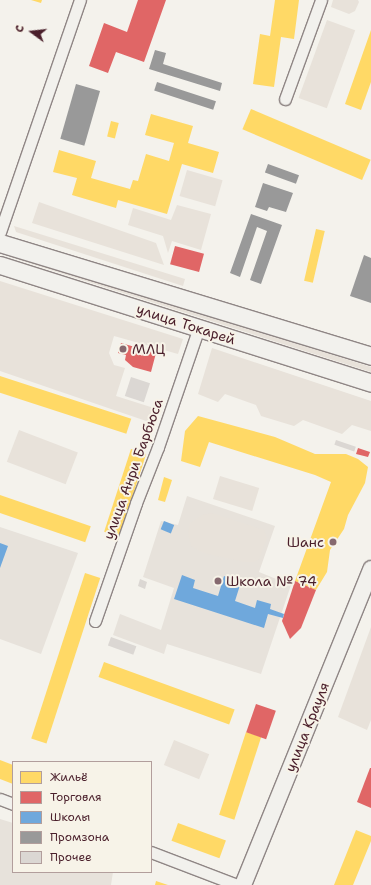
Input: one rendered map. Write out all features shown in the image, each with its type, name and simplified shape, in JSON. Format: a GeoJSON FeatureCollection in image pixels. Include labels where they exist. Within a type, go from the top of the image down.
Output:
{"type":"FeatureCollection","features":[{"type":"Feature","properties":{"kind":"main road","name":"улица Токарей"},"geometry":{"type":"LineString","coordinates":[[0,243],[371,356]]}},
{"type":"Feature","properties":{"kind":"main road","name":"улица Токарей"},"geometry":{"type":"LineString","coordinates":[[0,265],[371,383]]}},
{"type":"Feature","properties":{"kind":"main road","name":"улица Крауля"},"geometry":{"type":"LineString","coordinates":[[243,885],[371,569]]}},
{"type":"Feature","properties":{"kind":"street"},"geometry":{"type":"LineString","coordinates":[[0,232],[80,0]]}},
{"type":"Feature","properties":{"kind":"street"},"geometry":{"type":"LineString","coordinates":[[285,99],[321,0]]}},
{"type":"Feature","properties":{"kind":"street","name":"улица Анри Барбюса"},"geometry":{"type":"LineString","coordinates":[[96,621],[136,503],[158,447],[199,328]]}},
{"type":"Feature","properties":{"kind":"street"},"geometry":{"type":"LineString","coordinates":[[0,799],[12,804]]}},
{"type":"Feature","properties":{"kind":"street"},"geometry":{"type":"LineString","coordinates":[[152,852],[238,885]]}},
{"type":"Feature","properties":{"kind":"shaded area"},"geometry":{"type":"Polygon","coordinates":[[[333,0],[358,0],[359,2],[355,11],[349,14],[331,7],[333,0]]]}},
{"type":"Feature","properties":{"kind":"shaded area"},"geometry":{"type":"Polygon","coordinates":[[[327,20],[355,30],[327,108],[299,98],[327,20]]]}},
{"type":"Feature","properties":{"kind":"shaded area"},"geometry":{"type":"Polygon","coordinates":[[[187,170],[223,180],[215,206],[180,196],[187,170]]]}},
{"type":"Feature","properties":{"kind":"shaded area"},"geometry":{"type":"Polygon","coordinates":[[[39,202],[156,243],[164,265],[32,223],[39,202]]]}},
{"type":"Feature","properties":{"kind":"shaded area"},"geometry":{"type":"Polygon","coordinates":[[[177,205],[211,214],[201,250],[172,241],[168,253],[163,236],[128,225],[133,208],[171,220],[177,205]]]}},
{"type":"Feature","properties":{"kind":"shaded area"},"geometry":{"type":"Polygon","coordinates":[[[14,226],[185,279],[183,286],[16,232],[14,226]]]}},
{"type":"Feature","properties":{"kind":"shaded area"},"geometry":{"type":"Polygon","coordinates":[[[11,253],[371,367],[371,372],[10,257],[11,253]]]}},
{"type":"Feature","properties":{"kind":"shaded area"},"geometry":{"type":"Polygon","coordinates":[[[0,281],[183,339],[178,354],[114,336],[109,353],[114,365],[125,368],[116,396],[157,409],[152,423],[0,371],[0,281]]]}},
{"type":"Feature","properties":{"kind":"shaded area"},"geometry":{"type":"Polygon","coordinates":[[[212,348],[371,401],[371,431],[352,425],[342,434],[303,420],[294,426],[261,416],[256,405],[225,394],[218,402],[198,394],[212,348]]]}},
{"type":"Feature","properties":{"kind":"shaded area"},"geometry":{"type":"Polygon","coordinates":[[[19,430],[78,453],[66,484],[7,462],[19,430]]]}},
{"type":"Feature","properties":{"kind":"shaded area"},"geometry":{"type":"Polygon","coordinates":[[[220,476],[259,488],[252,511],[213,499],[220,476]]]}},
{"type":"Feature","properties":{"kind":"shaded area","name":"Школа № 74"},"geometry":{"type":"Polygon","coordinates":[[[187,496],[275,526],[259,572],[291,585],[261,674],[167,644],[164,654],[113,635],[120,614],[161,630],[174,588],[143,577],[161,521],[178,525],[187,496]]]}},
{"type":"Feature","properties":{"kind":"shaded area"},"geometry":{"type":"Polygon","coordinates":[[[212,513],[264,530],[267,538],[259,559],[254,562],[244,562],[204,553],[191,546],[188,534],[190,523],[202,515],[212,513]]]}},
{"type":"Feature","properties":{"kind":"shaded area"},"geometry":{"type":"Polygon","coordinates":[[[0,527],[78,553],[41,654],[0,639],[0,527]]]}},
{"type":"Feature","properties":{"kind":"shaded area"},"geometry":{"type":"Polygon","coordinates":[[[371,627],[371,720],[367,730],[338,717],[371,627]]]}},
{"type":"Feature","properties":{"kind":"shaded area"},"geometry":{"type":"Polygon","coordinates":[[[174,740],[209,754],[199,779],[164,765],[174,740]]]}},
{"type":"Feature","properties":{"kind":"shaded area"},"geometry":{"type":"Polygon","coordinates":[[[0,819],[12,823],[12,873],[113,873],[111,885],[0,885],[0,819]]]}},
{"type":"Feature","properties":{"kind":"building: Жильё"},"geometry":{"type":"Polygon","coordinates":[[[31,0],[42,0],[41,3],[31,0]]]}},
{"type":"Feature","properties":{"kind":"building: Жильё"},"geometry":{"type":"Polygon","coordinates":[[[275,0],[299,0],[294,39],[281,37],[274,87],[253,84],[260,34],[270,36],[275,0]]]}},
{"type":"Feature","properties":{"kind":"building: Жильё"},"geometry":{"type":"Polygon","coordinates":[[[371,30],[371,82],[361,110],[345,104],[371,30]]]}},
{"type":"Feature","properties":{"kind":"building: Жильё"},"geometry":{"type":"Polygon","coordinates":[[[251,109],[371,160],[362,180],[242,129],[251,109]]]}},
{"type":"Feature","properties":{"kind":"building: Жильё"},"geometry":{"type":"Polygon","coordinates":[[[151,114],[193,126],[188,143],[219,152],[213,173],[182,164],[167,214],[118,200],[116,208],[72,195],[77,178],[53,172],[59,150],[96,161],[91,178],[130,189],[133,180],[138,181],[146,154],[169,161],[174,143],[145,135],[151,114]]]}},
{"type":"Feature","properties":{"kind":"building: Жильё"},"geometry":{"type":"Polygon","coordinates":[[[111,121],[119,123],[115,138],[107,137],[111,121]]]}},
{"type":"Feature","properties":{"kind":"building: Жильё"},"geometry":{"type":"Polygon","coordinates":[[[316,229],[325,231],[313,283],[304,281],[316,229]]]}},
{"type":"Feature","properties":{"kind":"building: Жильё"},"geometry":{"type":"Polygon","coordinates":[[[0,376],[131,419],[126,434],[0,393],[0,376]]]}},
{"type":"Feature","properties":{"kind":"building: Жильё"},"geometry":{"type":"Polygon","coordinates":[[[198,416],[275,437],[315,454],[346,454],[358,459],[368,467],[365,483],[348,515],[344,529],[330,550],[327,572],[316,590],[295,581],[331,482],[315,475],[209,442],[200,467],[181,461],[185,431],[198,416]]]}},
{"type":"Feature","properties":{"kind":"building: Жильё"},"geometry":{"type":"Polygon","coordinates":[[[131,449],[146,454],[119,537],[104,532],[131,449]]]}},
{"type":"Feature","properties":{"kind":"building: Жильё"},"geometry":{"type":"Polygon","coordinates":[[[164,477],[172,480],[165,502],[158,500],[164,477]]]}},
{"type":"Feature","properties":{"kind":"building: Жильё"},"geometry":{"type":"Polygon","coordinates":[[[0,495],[91,526],[85,542],[0,513],[0,495]]]}},
{"type":"Feature","properties":{"kind":"building: Жильё"},"geometry":{"type":"Polygon","coordinates":[[[85,573],[100,578],[46,743],[31,738],[85,573]]]}},
{"type":"Feature","properties":{"kind":"building: Жильё"},"geometry":{"type":"Polygon","coordinates":[[[104,662],[235,710],[229,725],[99,677],[104,662]]]}},
{"type":"Feature","properties":{"kind":"building: Жильё"},"geometry":{"type":"Polygon","coordinates":[[[246,732],[261,737],[234,820],[219,815],[246,732]]]}},
{"type":"Feature","properties":{"kind":"building: Жильё"},"geometry":{"type":"Polygon","coordinates":[[[0,760],[12,765],[12,784],[0,779],[0,760]]]}},
{"type":"Feature","properties":{"kind":"building: Жильё"},"geometry":{"type":"Polygon","coordinates":[[[178,823],[226,840],[219,858],[172,841],[178,823]]]}},
{"type":"Feature","properties":{"kind":"building: Жильё"},"geometry":{"type":"Polygon","coordinates":[[[356,830],[371,836],[371,841],[353,885],[334,885],[356,830]]]}},
{"type":"Feature","properties":{"kind":"building: Жильё"},"geometry":{"type":"Polygon","coordinates":[[[156,881],[168,885],[155,885],[156,881]]]}},
{"type":"Feature","properties":{"kind":"building: Торговля"},"geometry":{"type":"Polygon","coordinates":[[[138,0],[166,0],[144,62],[116,52],[108,73],[89,66],[104,23],[127,32],[138,0]]]}},
{"type":"Feature","properties":{"kind":"building: Торговля"},"geometry":{"type":"Polygon","coordinates":[[[175,246],[204,254],[199,272],[170,264],[175,246]]]}},
{"type":"Feature","properties":{"kind":"building: Торговля"},"geometry":{"type":"Polygon","coordinates":[[[121,343],[156,353],[151,372],[133,367],[125,360],[126,355],[118,353],[121,343]]]}},
{"type":"Feature","properties":{"kind":"building: Торговля"},"geometry":{"type":"Polygon","coordinates":[[[358,448],[370,452],[368,457],[356,454],[358,448]]]}},
{"type":"Feature","properties":{"kind":"building: Торговля"},"geometry":{"type":"Polygon","coordinates":[[[295,581],[316,590],[301,628],[290,639],[282,621],[295,581]]]}},
{"type":"Feature","properties":{"kind":"building: Торговля"},"geometry":{"type":"Polygon","coordinates":[[[256,704],[276,711],[266,739],[246,732],[256,704]]]}},
{"type":"Feature","properties":{"kind":"building: Торговля"},"geometry":{"type":"Polygon","coordinates":[[[371,768],[371,808],[357,802],[371,768]]]}},
{"type":"Feature","properties":{"kind":"building: Школы"},"geometry":{"type":"Polygon","coordinates":[[[164,521],[174,525],[171,533],[161,529],[164,521]]]}},
{"type":"Feature","properties":{"kind":"building: Школы"},"geometry":{"type":"Polygon","coordinates":[[[0,543],[8,546],[0,568],[0,543]]]}},
{"type":"Feature","properties":{"kind":"building: Школы"},"geometry":{"type":"Polygon","coordinates":[[[182,575],[195,580],[193,588],[218,596],[224,576],[241,582],[235,601],[255,608],[257,600],[271,604],[270,609],[284,614],[283,618],[268,614],[264,628],[174,599],[182,575]]]}},
{"type":"Feature","properties":{"kind":"building: Промзона"},"geometry":{"type":"Polygon","coordinates":[[[155,50],[166,53],[163,64],[222,83],[220,91],[149,69],[155,50]]]}},
{"type":"Feature","properties":{"kind":"building: Промзона"},"geometry":{"type":"Polygon","coordinates":[[[157,82],[216,101],[213,110],[154,91],[157,82]]]}},
{"type":"Feature","properties":{"kind":"building: Промзона"},"geometry":{"type":"Polygon","coordinates":[[[76,84],[100,91],[84,146],[60,139],[76,84]]]}},
{"type":"Feature","properties":{"kind":"building: Промзона"},"geometry":{"type":"Polygon","coordinates":[[[268,164],[299,175],[296,184],[265,172],[268,164]]]}},
{"type":"Feature","properties":{"kind":"building: Промзона"},"geometry":{"type":"Polygon","coordinates":[[[263,183],[293,193],[286,212],[269,207],[267,211],[255,207],[263,183]]]}},
{"type":"Feature","properties":{"kind":"building: Промзона"},"geometry":{"type":"Polygon","coordinates":[[[251,214],[282,225],[261,284],[250,280],[267,231],[257,227],[240,277],[230,273],[251,214]]]}},
{"type":"Feature","properties":{"kind":"building: Промзона"},"geometry":{"type":"Polygon","coordinates":[[[364,255],[371,258],[371,303],[350,296],[364,255]]]}},
{"type":"Feature","properties":{"kind":"building: Прочее"},"geometry":{"type":"Polygon","coordinates":[[[131,377],[150,383],[144,402],[125,396],[131,377]]]}},
{"type":"Feature","properties":{"kind":"building: Прочее"},"geometry":{"type":"Polygon","coordinates":[[[336,440],[356,447],[354,452],[334,445],[336,440]]]}},
{"type":"Feature","properties":{"kind":"building: Прочее"},"geometry":{"type":"Polygon","coordinates":[[[140,579],[147,582],[145,589],[138,586],[140,579]]]}},
{"type":"Feature","properties":{"kind":"building: Прочее"},"geometry":{"type":"Polygon","coordinates":[[[111,637],[136,646],[133,655],[108,645],[111,637]]]}},
{"type":"Feature","properties":{"kind":"place","name":"МЛЦ"},"geometry":{"type":"Point","coordinates":[123,349]}},
{"type":"Feature","properties":{"kind":"place","name":"Шанс"},"geometry":{"type":"Point","coordinates":[333,542]}},
{"type":"Feature","properties":{"kind":"place","name":"Школа № 74"},"geometry":{"type":"Point","coordinates":[218,581]}}]}
